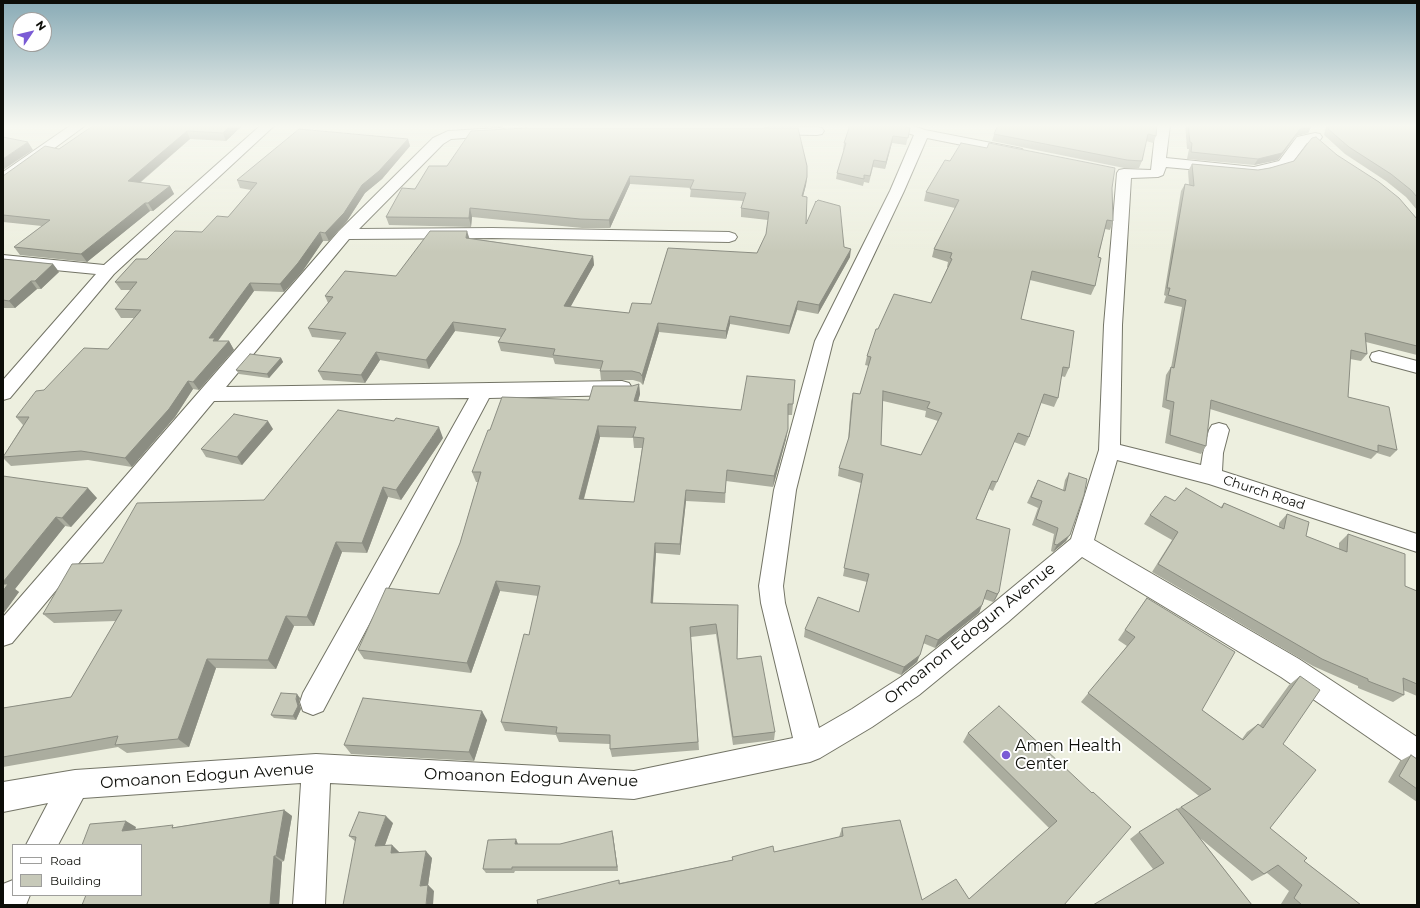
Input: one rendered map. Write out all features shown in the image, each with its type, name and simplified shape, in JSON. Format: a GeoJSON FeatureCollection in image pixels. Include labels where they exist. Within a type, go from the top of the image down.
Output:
{"type":"FeatureCollection","features":[{"type":"Feature","properties":{"kind":"street"},"geometry":{"type":"LineString","coordinates":[[3,393],[108,270],[221,167]]}},
{"type":"Feature","properties":{"kind":"street"},"geometry":{"type":"LineString","coordinates":[[3,635],[345,234],[412,167]]}},
{"type":"Feature","properties":{"kind":"street"},"geometry":{"type":"LineString","coordinates":[[810,748],[773,603],[771,586],[785,490],[824,341],[907,167]]}},
{"type":"Feature","properties":{"kind":"street"},"geometry":{"type":"LineString","coordinates":[[1159,167],[1158,172],[1153,174],[1116,172],[1110,450],[1081,544],[1290,668],[1417,754]]}},
{"type":"Feature","properties":{"kind":"street"},"geometry":{"type":"LineString","coordinates":[[1216,167],[1254,171],[1270,167]]}},
{"type":"Feature","properties":{"kind":"street"},"geometry":{"type":"LineString","coordinates":[[3,180],[18,168]]}},
{"type":"Feature","properties":{"kind":"street"},"geometry":{"type":"LineString","coordinates":[[345,234],[492,234],[729,238]]}},
{"type":"Feature","properties":{"kind":"street"},"geometry":{"type":"LineString","coordinates":[[3,260],[108,270]]}},
{"type":"Feature","properties":{"kind":"street"},"geometry":{"type":"LineString","coordinates":[[1379,357],[1417,367]]}},
{"type":"Feature","properties":{"kind":"street"},"geometry":{"type":"LineString","coordinates":[[208,394],[633,388]]}},
{"type":"Feature","properties":{"kind":"street"},"geometry":{"type":"LineString","coordinates":[[313,702],[483,391]]}},
{"type":"Feature","properties":{"kind":"street"},"geometry":{"type":"LineString","coordinates":[[1211,476],[1213,452],[1219,430]]}},
{"type":"Feature","properties":{"kind":"street","name":"Church Road"},"geometry":{"type":"LineString","coordinates":[[1110,450],[1211,476],[1417,543]]}},
{"type":"Feature","properties":{"kind":"street","name":"Omoanon Edogun Avenue"},"geometry":{"type":"LineString","coordinates":[[3,797],[75,784],[316,768],[634,785],[810,748],[862,718],[910,686],[999,614],[1081,544]]}},
{"type":"Feature","properties":{"kind":"street"},"geometry":{"type":"LineString","coordinates":[[309,905],[316,768]]}},
{"type":"Feature","properties":{"kind":"street"},"geometry":{"type":"LineString","coordinates":[[42,844],[75,784]]}},
{"type":"Feature","properties":{"kind":"street"},"geometry":{"type":"LineString","coordinates":[[8,905],[13,896]]}},
{"type":"Feature","properties":{"kind":"building"},"geometry":{"type":"Polygon","coordinates":[[[15,167],[144,167],[128,181],[170,186],[148,203],[145,203],[81,254],[14,247],[50,220],[3,215],[3,176],[15,167]]]}},
{"type":"Feature","properties":{"kind":"building"},"geometry":{"type":"Polygon","coordinates":[[[252,167],[382,167],[362,185],[344,213],[325,233],[320,232],[298,263],[280,284],[250,283],[209,338],[215,338],[213,341],[229,341],[193,382],[188,381],[169,409],[125,458],[81,451],[3,457],[29,417],[16,417],[36,391],[44,390],[84,348],[108,349],[141,310],[115,309],[137,282],[115,282],[136,259],[147,259],[175,231],[202,232],[217,216],[228,217],[257,183],[237,180],[252,167]]]}},
{"type":"Feature","properties":{"kind":"building"},"geometry":{"type":"Polygon","coordinates":[[[428,167],[807,167],[807,177],[802,196],[807,197],[806,224],[816,201],[818,200],[840,206],[844,247],[851,249],[819,305],[798,301],[790,326],[730,316],[726,331],[658,323],[642,376],[640,373],[632,371],[600,371],[603,361],[553,355],[555,349],[498,342],[506,329],[453,322],[426,360],[376,352],[361,375],[318,371],[346,333],[308,328],[333,297],[325,296],[345,271],[396,276],[430,231],[467,231],[466,238],[593,256],[564,306],[629,313],[632,303],[651,304],[668,248],[757,253],[766,234],[769,212],[741,208],[746,193],[690,189],[694,180],[630,176],[609,220],[580,219],[470,208],[469,218],[386,217],[402,188],[415,189],[428,167]]]}},
{"type":"Feature","properties":{"kind":"building"},"geometry":{"type":"Polygon","coordinates":[[[839,167],[872,167],[870,176],[864,175],[864,179],[837,173],[839,167]]]}},
{"type":"Feature","properties":{"kind":"building"},"geometry":{"type":"Polygon","coordinates":[[[941,167],[1115,168],[1112,188],[1113,221],[1107,220],[1098,257],[1101,258],[1095,286],[1032,271],[1021,319],[1074,331],[1069,368],[1063,367],[1058,398],[1044,394],[1029,437],[1018,433],[997,482],[992,481],[976,519],[1010,529],[999,592],[997,594],[987,590],[982,605],[938,640],[926,635],[920,655],[904,667],[805,629],[818,597],[859,612],[869,574],[844,568],[863,474],[839,468],[849,437],[853,393],[860,394],[871,357],[867,356],[876,329],[878,329],[894,294],[931,303],[952,259],[950,258],[952,253],[934,249],[959,200],[926,192],[941,167]],[[883,391],[881,445],[921,455],[942,413],[927,408],[930,402],[883,391]]]}},
{"type":"Feature","properties":{"kind":"building"},"geometry":{"type":"Polygon","coordinates":[[[1192,167],[1229,167],[1258,170],[1270,168],[1356,167],[1379,182],[1399,198],[1417,219],[1417,346],[1365,333],[1367,354],[1351,350],[1348,397],[1389,407],[1397,450],[1378,445],[1378,452],[1211,400],[1206,446],[1170,435],[1174,402],[1166,400],[1171,367],[1174,368],[1186,300],[1168,295],[1170,288],[1167,288],[1185,184],[1194,186],[1192,167]]]}},
{"type":"Feature","properties":{"kind":"building"},"geometry":{"type":"Polygon","coordinates":[[[1381,167],[1417,167],[1417,197],[1411,190],[1381,167]]]}},
{"type":"Feature","properties":{"kind":"building"},"geometry":{"type":"Polygon","coordinates":[[[3,259],[53,264],[35,281],[31,281],[9,301],[3,300],[3,259]]]}},
{"type":"Feature","properties":{"kind":"building"},"geometry":{"type":"Polygon","coordinates":[[[250,354],[281,358],[267,374],[236,370],[250,354]]]}},
{"type":"Feature","properties":{"kind":"building"},"geometry":{"type":"Polygon","coordinates":[[[747,376],[795,380],[793,404],[788,404],[788,429],[774,476],[727,470],[725,493],[686,490],[680,544],[655,543],[651,603],[738,605],[737,659],[761,656],[775,732],[733,737],[716,624],[690,627],[698,742],[610,749],[610,735],[556,733],[557,727],[501,722],[524,634],[529,635],[540,586],[496,581],[467,663],[358,650],[386,588],[439,594],[460,543],[481,472],[472,472],[502,397],[589,400],[593,386],[632,386],[639,384],[634,401],[741,410],[747,376]],[[598,426],[579,499],[634,502],[644,438],[633,437],[636,427],[598,426]]]}},
{"type":"Feature","properties":{"kind":"building"},"geometry":{"type":"Polygon","coordinates":[[[338,410],[394,421],[396,418],[439,427],[396,490],[383,487],[362,543],[336,542],[307,617],[286,616],[268,660],[207,659],[178,739],[115,745],[118,736],[3,757],[3,708],[71,697],[122,610],[43,614],[72,564],[103,563],[137,503],[264,500],[338,410]]]}},
{"type":"Feature","properties":{"kind":"building"},"geometry":{"type":"Polygon","coordinates":[[[234,414],[268,421],[237,457],[201,449],[234,414]]]}},
{"type":"Feature","properties":{"kind":"building"},"geometry":{"type":"Polygon","coordinates":[[[1069,473],[1087,479],[1084,495],[1070,535],[1057,545],[1054,544],[1058,528],[1036,519],[1042,501],[1031,497],[1038,480],[1065,491],[1069,473]]]}},
{"type":"Feature","properties":{"kind":"building"},"geometry":{"type":"Polygon","coordinates":[[[3,476],[88,488],[62,518],[56,517],[3,582],[3,476]]]}},
{"type":"Feature","properties":{"kind":"building"},"geometry":{"type":"Polygon","coordinates":[[[1186,488],[1222,508],[1224,503],[1284,529],[1287,514],[1309,522],[1306,536],[1347,552],[1348,534],[1405,554],[1405,586],[1417,591],[1417,684],[1403,678],[1404,695],[1368,681],[1368,679],[1322,659],[1158,564],[1178,532],[1150,515],[1165,496],[1175,501],[1186,488]]]}},
{"type":"Feature","properties":{"kind":"building"},"geometry":{"type":"Polygon","coordinates":[[[3,584],[8,584],[3,591],[3,584]]]}},
{"type":"Feature","properties":{"kind":"building"},"geometry":{"type":"Polygon","coordinates":[[[1147,598],[1235,652],[1202,710],[1243,740],[1258,724],[1263,728],[1300,676],[1320,690],[1283,744],[1316,770],[1270,828],[1307,858],[1304,861],[1361,905],[1302,905],[1294,898],[1302,885],[1278,865],[1264,874],[1181,807],[1211,789],[1088,693],[1135,637],[1125,630],[1147,598]]]}},
{"type":"Feature","properties":{"kind":"building"},"geometry":{"type":"Polygon","coordinates":[[[281,693],[297,694],[296,699],[298,706],[293,716],[271,715],[281,693]]]}},
{"type":"Feature","properties":{"kind":"building"},"geometry":{"type":"Polygon","coordinates":[[[363,698],[482,711],[469,752],[344,745],[363,698]]]}},
{"type":"Feature","properties":{"kind":"building"},"geometry":{"type":"Polygon","coordinates":[[[999,706],[1092,793],[1093,792],[1131,827],[1064,905],[538,905],[537,900],[619,880],[619,884],[733,860],[732,857],[773,846],[774,852],[843,836],[842,828],[900,820],[922,900],[956,879],[969,899],[1057,821],[968,733],[999,706]]]}},
{"type":"Feature","properties":{"kind":"building"},"geometry":{"type":"Polygon","coordinates":[[[1411,755],[1417,759],[1417,789],[1399,776],[1411,755]]]}},
{"type":"Feature","properties":{"kind":"building"},"geometry":{"type":"Polygon","coordinates":[[[1177,809],[1252,905],[1093,905],[1164,863],[1139,832],[1177,809]]]}},
{"type":"Feature","properties":{"kind":"building"},"geometry":{"type":"Polygon","coordinates":[[[284,810],[276,856],[274,856],[270,905],[82,905],[86,896],[142,896],[142,844],[82,844],[90,824],[126,821],[122,831],[173,825],[172,828],[284,810]]]}},
{"type":"Feature","properties":{"kind":"building"},"geometry":{"type":"Polygon","coordinates":[[[359,812],[386,816],[375,846],[392,845],[391,853],[426,851],[420,886],[428,885],[426,905],[343,905],[356,837],[349,836],[359,812]]]}},
{"type":"Feature","properties":{"kind":"building"},"geometry":{"type":"Polygon","coordinates":[[[612,831],[617,867],[512,867],[512,869],[483,869],[488,840],[516,839],[515,844],[560,844],[612,831]]]}},
{"type":"Feature","properties":{"kind":"place","name":"Amen Health Center"},"geometry":{"type":"Point","coordinates":[1006,755]}}]}
